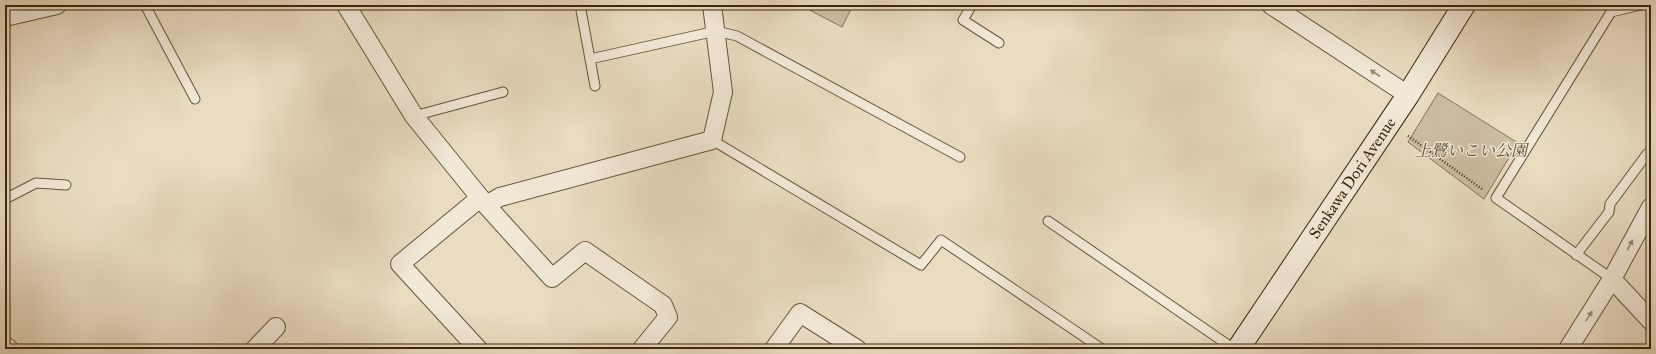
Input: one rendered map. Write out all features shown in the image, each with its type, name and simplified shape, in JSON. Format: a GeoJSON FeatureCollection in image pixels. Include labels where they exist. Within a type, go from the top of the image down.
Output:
{"type":"FeatureCollection","features":[{"type":"Feature","properties":{"kind":"main road","name":"Senkawa Dori Avenue"},"geometry":{"type":"LineString","coordinates":[[1238,349],[1408,95],[1464,5]]}},
{"type":"Feature","properties":{"kind":"street"},"geometry":{"type":"LineString","coordinates":[[12,12],[57,5]]}},
{"type":"Feature","properties":{"kind":"street"},"geometry":{"type":"LineString","coordinates":[[346,5],[414,116],[483,201],[552,278],[585,251],[663,305],[668,317],[642,349]]}},
{"type":"Feature","properties":{"kind":"street"},"geometry":{"type":"LineString","coordinates":[[478,349],[400,264],[483,201],[712,140],[723,92],[712,5]]}},
{"type":"Feature","properties":{"kind":"street"},"geometry":{"type":"LineString","coordinates":[[1271,5],[1408,95]]}},
{"type":"Feature","properties":{"kind":"street"},"geometry":{"type":"LineString","coordinates":[[1568,349],[1612,279],[1651,207]]}},
{"type":"Feature","properties":{"kind":"street"},"geometry":{"type":"LineString","coordinates":[[1612,279],[1651,321]]}},
{"type":"Feature","properties":{"kind":"street"},"geometry":{"type":"LineString","coordinates":[[774,349],[800,313],[857,349]]}},
{"type":"Feature","properties":{"kind":"street"},"geometry":{"type":"LineString","coordinates":[[254,349],[276,327]]}},
{"type":"Feature","properties":{"kind":"street"},"geometry":{"type":"LineString","coordinates":[[5,346],[9,349]]}},
{"type":"Feature","properties":{"kind":"lane"},"geometry":{"type":"LineString","coordinates":[[144,5],[195,99]]}},
{"type":"Feature","properties":{"kind":"lane"},"geometry":{"type":"LineString","coordinates":[[580,5],[595,86]]}},
{"type":"Feature","properties":{"kind":"lane"},"geometry":{"type":"LineString","coordinates":[[972,5],[963,20],[999,43]]}},
{"type":"Feature","properties":{"kind":"lane"},"geometry":{"type":"LineString","coordinates":[[1612,279],[1496,198],[1612,12],[1641,5]]}},
{"type":"Feature","properties":{"kind":"lane"},"geometry":{"type":"LineString","coordinates":[[590,59],[716,31],[737,36],[960,157]]}},
{"type":"Feature","properties":{"kind":"lane"},"geometry":{"type":"LineString","coordinates":[[414,116],[503,92]]}},
{"type":"Feature","properties":{"kind":"lane"},"geometry":{"type":"LineString","coordinates":[[712,140],[922,265],[941,240],[1102,349]]}},
{"type":"Feature","properties":{"kind":"lane"},"geometry":{"type":"LineString","coordinates":[[1576,255],[1609,212],[1610,204],[1647,154]]}},
{"type":"Feature","properties":{"kind":"lane"},"geometry":{"type":"LineString","coordinates":[[5,199],[36,183],[66,185]]}},
{"type":"Feature","properties":{"kind":"lane"},"geometry":{"type":"LineString","coordinates":[[1048,221],[1234,349]]}},
{"type":"Feature","properties":{"kind":"path"},"geometry":{"type":"LineString","coordinates":[[1406,135],[1496,198]]}},
{"type":"Feature","properties":{"kind":"green space"},"geometry":{"type":"Polygon","coordinates":[[[800,5],[853,5],[842,27],[800,5]]]}},
{"type":"Feature","properties":{"kind":"green space","name":"上鷺いこい公園"},"geometry":{"type":"Polygon","coordinates":[[[1438,93],[1518,143],[1484,199],[1408,142],[1438,93]]]}}]}
